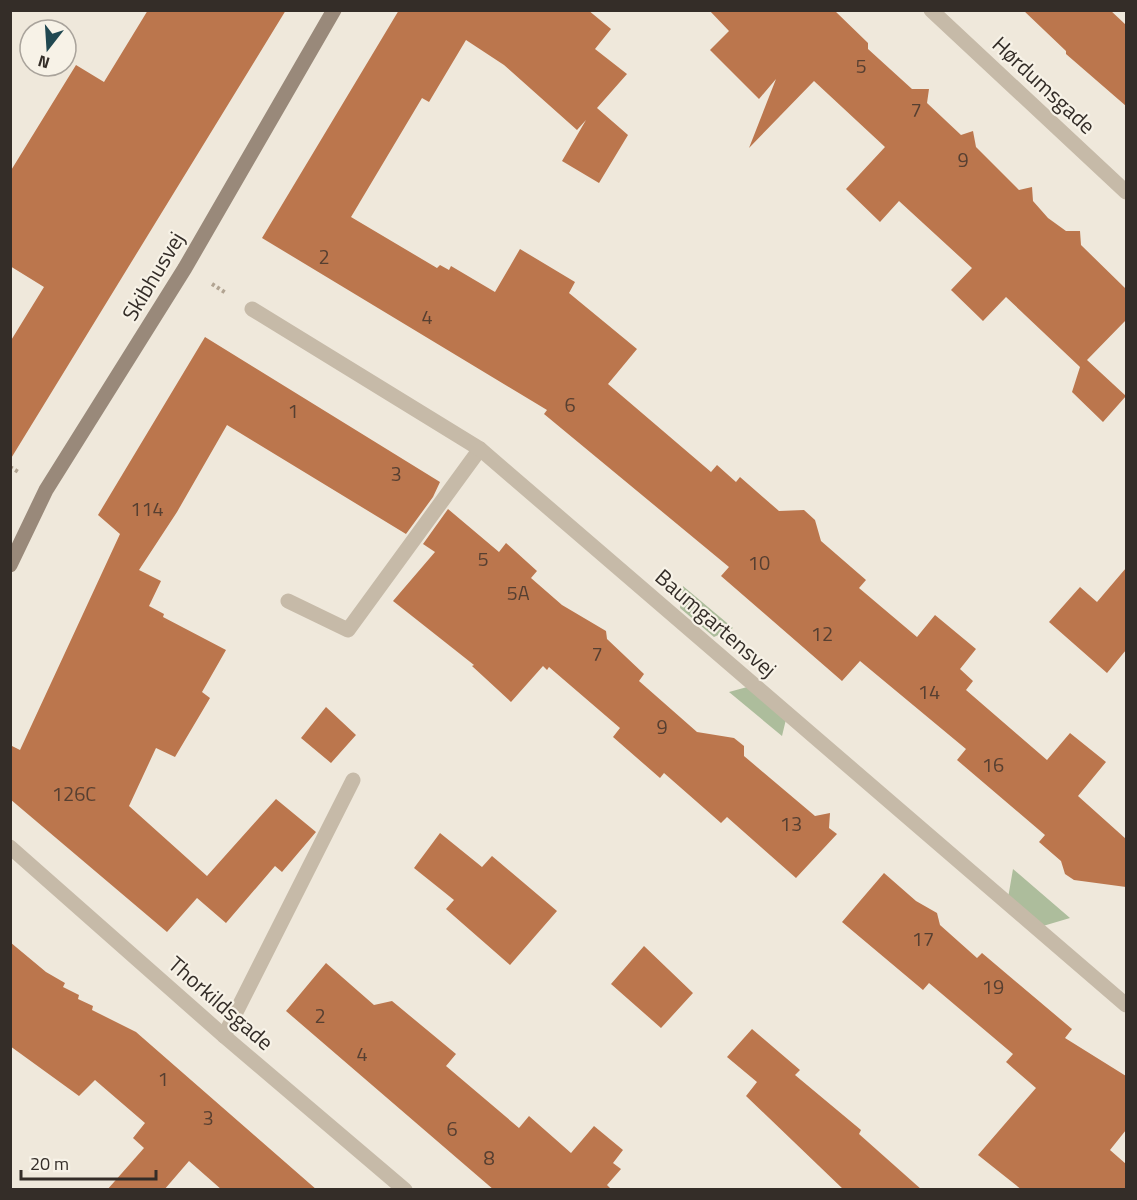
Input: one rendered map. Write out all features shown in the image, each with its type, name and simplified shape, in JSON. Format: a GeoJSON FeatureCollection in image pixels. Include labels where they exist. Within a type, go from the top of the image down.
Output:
{"type":"FeatureCollection","features":[{"type":"Feature","properties":{"kind":"street","name":"Skibhusvej"},"geometry":{"type":"LineString","coordinates":[[10,565],[46,490],[185,268],[334,10]]}},
{"type":"Feature","properties":{"kind":"street","name":"Hørdumsgade"},"geometry":{"type":"LineString","coordinates":[[931,10],[1126,192]]}},
{"type":"Feature","properties":{"kind":"street","name":"Baumgartensvej"},"geometry":{"type":"LineString","coordinates":[[252,309],[480,449],[1126,1005]]}},
{"type":"Feature","properties":{"kind":"street"},"geometry":{"type":"LineString","coordinates":[[288,601],[348,630],[480,449]]}},
{"type":"Feature","properties":{"kind":"street"},"geometry":{"type":"LineString","coordinates":[[224,1036],[353,780]]}},
{"type":"Feature","properties":{"kind":"street","name":"Thorkildsgade"},"geometry":{"type":"LineString","coordinates":[[10,847],[224,1036],[405,1190]]}},
{"type":"Feature","properties":{"kind":"path"},"geometry":{"type":"LineString","coordinates":[[185,268],[252,309]]}},
{"type":"Feature","properties":{"kind":"green space"},"geometry":{"type":"Polygon","coordinates":[[[683,586],[733,628],[714,637],[680,608],[683,586]]]}},
{"type":"Feature","properties":{"kind":"green space"},"geometry":{"type":"Polygon","coordinates":[[[758,684],[788,711],[782,736],[729,692],[758,684]]]}},
{"type":"Feature","properties":{"kind":"green space"},"geometry":{"type":"Polygon","coordinates":[[[1013,869],[1070,918],[1043,926],[1008,898],[1013,869]]]}},
{"type":"Feature","properties":{"kind":"building"},"geometry":{"type":"Polygon","coordinates":[[[148,10],[286,10],[10,460],[10,342],[44,287],[10,266],[10,172],[68,78],[78,78],[78,66],[104,82],[148,10]]]}},
{"type":"Feature","properties":{"kind":"building"},"geometry":{"type":"Polygon","coordinates":[[[399,10],[588,10],[611,29],[595,49],[627,74],[597,108],[628,135],[599,183],[562,161],[586,120],[577,130],[504,65],[466,40],[429,102],[422,98],[351,217],[437,268],[440,265],[449,270],[451,266],[495,292],[520,249],[575,282],[569,293],[637,349],[608,384],[711,472],[717,465],[736,482],[740,477],[779,511],[804,510],[815,520],[821,541],[866,580],[859,588],[917,637],[935,615],[976,649],[960,669],[973,681],[966,690],[1047,760],[1070,733],[1106,762],[1078,796],[1126,839],[1126,887],[1074,880],[1065,874],[1061,861],[1039,842],[1045,835],[957,760],[966,749],[860,661],[842,681],[721,576],[729,567],[544,414],[547,410],[262,238],[399,10]]]}},
{"type":"Feature","properties":{"kind":"building"},"geometry":{"type":"Polygon","coordinates":[[[709,10],[834,10],[868,43],[868,49],[912,89],[929,89],[927,103],[961,135],[973,131],[976,147],[1019,190],[1032,187],[1033,201],[1048,218],[1066,231],[1080,231],[1081,245],[1126,289],[1126,320],[1087,360],[1126,396],[1103,422],[1072,392],[1080,367],[1006,297],[983,321],[951,290],[972,268],[899,201],[880,222],[846,189],[885,147],[814,81],[749,148],[776,79],[759,99],[710,50],[729,31],[709,10]]]}},
{"type":"Feature","properties":{"kind":"building"},"geometry":{"type":"Polygon","coordinates":[[[1023,10],[1110,10],[1126,25],[1126,106],[1066,54],[1066,51],[1023,10]]]}},
{"type":"Feature","properties":{"kind":"building"},"geometry":{"type":"Polygon","coordinates":[[[205,337],[440,482],[433,497],[406,534],[227,425],[177,512],[139,570],[161,581],[149,606],[164,614],[163,617],[226,650],[202,692],[210,698],[175,757],[156,748],[129,806],[207,876],[276,799],[316,832],[282,872],[275,866],[226,923],[197,898],[167,932],[10,799],[10,745],[20,750],[120,534],[98,515],[205,337]]]}},
{"type":"Feature","properties":{"kind":"building"},"geometry":{"type":"Polygon","coordinates":[[[448,509],[499,552],[506,543],[537,571],[531,578],[562,605],[606,631],[607,639],[644,674],[639,681],[697,732],[734,738],[744,746],[744,756],[815,816],[830,813],[829,828],[837,834],[796,878],[727,817],[721,823],[664,773],[660,778],[613,737],[620,728],[549,667],[547,670],[543,666],[511,702],[472,666],[474,665],[393,601],[435,552],[423,544],[448,509]]]}},
{"type":"Feature","properties":{"kind":"building"},"geometry":{"type":"Polygon","coordinates":[[[1126,568],[1126,650],[1107,673],[1049,622],[1080,587],[1097,602],[1126,568]]]}},
{"type":"Feature","properties":{"kind":"building"},"geometry":{"type":"Polygon","coordinates":[[[326,707],[356,735],[331,763],[301,738],[326,707]]]}},
{"type":"Feature","properties":{"kind":"building"},"geometry":{"type":"Polygon","coordinates":[[[440,833],[482,867],[492,856],[557,911],[510,965],[446,909],[454,900],[414,868],[440,833]]]}},
{"type":"Feature","properties":{"kind":"building"},"geometry":{"type":"Polygon","coordinates":[[[884,873],[916,901],[937,913],[940,925],[977,958],[982,953],[1072,1029],[1065,1038],[1126,1076],[1126,1130],[1110,1150],[1126,1164],[1126,1190],[1022,1190],[978,1155],[1036,1088],[1006,1062],[1013,1054],[929,983],[923,990],[842,922],[884,873]]]}},
{"type":"Feature","properties":{"kind":"building"},"geometry":{"type":"Polygon","coordinates":[[[10,942],[46,972],[65,983],[63,987],[79,995],[78,999],[93,1006],[92,1010],[136,1032],[317,1190],[222,1190],[189,1161],[164,1190],[107,1190],[144,1148],[133,1138],[145,1123],[95,1080],[79,1096],[10,1046],[10,942]]]}},
{"type":"Feature","properties":{"kind":"building"},"geometry":{"type":"Polygon","coordinates":[[[644,946],[693,993],[661,1028],[611,984],[644,946]]]}},
{"type":"Feature","properties":{"kind":"building"},"geometry":{"type":"Polygon","coordinates":[[[326,963],[374,1005],[392,1001],[456,1054],[446,1066],[519,1128],[529,1116],[571,1153],[594,1126],[623,1150],[613,1163],[621,1169],[607,1185],[612,1190],[494,1190],[286,1011],[326,963]]]}},
{"type":"Feature","properties":{"kind":"building"},"geometry":{"type":"Polygon","coordinates":[[[752,1029],[800,1070],[795,1075],[861,1130],[859,1134],[922,1190],[844,1190],[746,1096],[757,1082],[727,1057],[752,1029]]]}}]}
